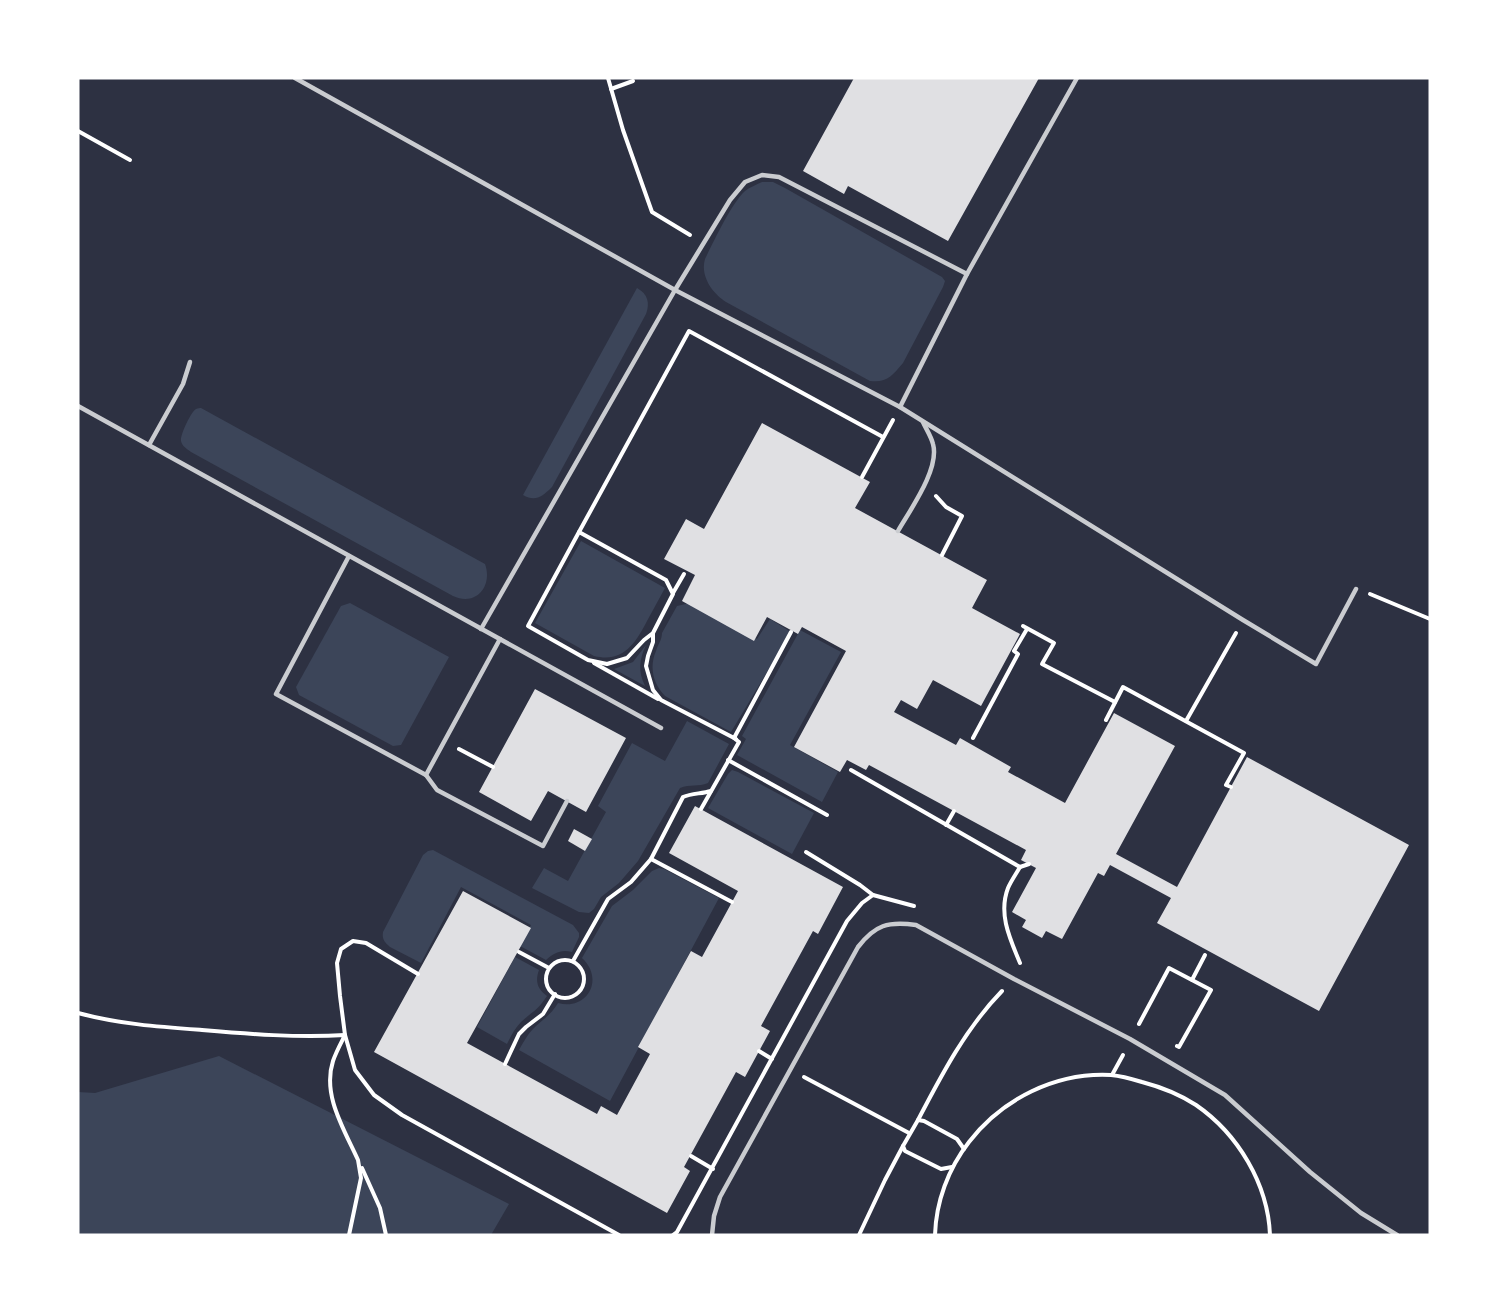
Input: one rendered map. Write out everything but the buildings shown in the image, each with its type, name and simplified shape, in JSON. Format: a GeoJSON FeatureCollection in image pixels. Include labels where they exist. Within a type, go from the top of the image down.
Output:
{"type":"FeatureCollection","features":[{"type":"Feature","properties":{"kind":"lane"},"geometry":{"type":"LineString","coordinates":[[295,78],[675,290],[900,407],[1316,664],[1356,589]]}},
{"type":"Feature","properties":{"kind":"lane"},"geometry":{"type":"LineString","coordinates":[[900,407],[967,274],[1077,78]]}},
{"type":"Feature","properties":{"kind":"lane"},"geometry":{"type":"LineString","coordinates":[[481,629],[675,290],[730,200],[745,182],[762,175],[779,177],[967,274]]}},
{"type":"Feature","properties":{"kind":"lane"},"geometry":{"type":"LineString","coordinates":[[149,445],[183,384],[190,362]]}},
{"type":"Feature","properties":{"kind":"lane"},"geometry":{"type":"LineString","coordinates":[[78,406],[661,728]]}},
{"type":"Feature","properties":{"kind":"lane"},"geometry":{"type":"LineString","coordinates":[[898,531],[926,483],[933,463],[934,446],[922,420]]}},
{"type":"Feature","properties":{"kind":"lane"},"geometry":{"type":"LineString","coordinates":[[349,556],[276,694],[426,775],[437,790],[543,846],[567,801]]}},
{"type":"Feature","properties":{"kind":"lane"},"geometry":{"type":"LineString","coordinates":[[426,775],[500,639]]}},
{"type":"Feature","properties":{"kind":"lane"},"geometry":{"type":"LineString","coordinates":[[712,1235],[714,1216],[720,1197],[858,947],[868,934],[883,926],[900,923],[916,925],[1130,1040],[1225,1095],[1310,1172],[1360,1213],[1397,1235]]}},
{"type":"Feature","properties":{"kind":"path"},"geometry":{"type":"LineString","coordinates":[[608,78],[623,130],[652,212],[704,244]]}},
{"type":"Feature","properties":{"kind":"path"},"geometry":{"type":"LineString","coordinates":[[611,89],[633,81]]}},
{"type":"Feature","properties":{"kind":"path"},"geometry":{"type":"LineString","coordinates":[[78,131],[130,160]]}},
{"type":"Feature","properties":{"kind":"path"},"geometry":{"type":"LineString","coordinates":[[736,740],[528,626],[689,331],[883,437]]}},
{"type":"Feature","properties":{"kind":"path"},"geometry":{"type":"LineString","coordinates":[[862,477],[900,407]]}},
{"type":"Feature","properties":{"kind":"path"},"geometry":{"type":"LineString","coordinates":[[926,483],[946,507],[962,516],[942,555]]}},
{"type":"Feature","properties":{"kind":"path"},"geometry":{"type":"LineString","coordinates":[[579,532],[666,580],[673,594]]}},
{"type":"Feature","properties":{"kind":"path"},"geometry":{"type":"LineString","coordinates":[[588,660],[607,664],[627,658],[653,633],[684,574]]}},
{"type":"Feature","properties":{"kind":"path"},"geometry":{"type":"LineString","coordinates":[[1356,589],[1430,619]]}},
{"type":"Feature","properties":{"kind":"path"},"geometry":{"type":"LineString","coordinates":[[1186,721],[1243,620]]}},
{"type":"Feature","properties":{"kind":"path"},"geometry":{"type":"LineString","coordinates":[[973,738],[1018,654],[1014,651],[1025,627],[1054,644],[1041,664],[1115,702]]}},
{"type":"Feature","properties":{"kind":"path"},"geometry":{"type":"LineString","coordinates":[[701,809],[739,742],[734,738],[791,632]]}},
{"type":"Feature","properties":{"kind":"path"},"geometry":{"type":"LineString","coordinates":[[653,633],[653,642],[646,666],[653,690],[661,700]]}},
{"type":"Feature","properties":{"kind":"path"},"geometry":{"type":"LineString","coordinates":[[1106,720],[1123,687],[1244,753],[1226,785],[1231,787]]}},
{"type":"Feature","properties":{"kind":"path"},"geometry":{"type":"LineString","coordinates":[[444,741],[493,767]]}},
{"type":"Feature","properties":{"kind":"path"},"geometry":{"type":"LineString","coordinates":[[728,760],[827,815]]}},
{"type":"Feature","properties":{"kind":"path"},"geometry":{"type":"LineString","coordinates":[[851,770],[1020,867]]}},
{"type":"Feature","properties":{"kind":"path"},"geometry":{"type":"LineString","coordinates":[[573,961],[608,899],[631,882],[651,859],[683,797],[711,791]]}},
{"type":"Feature","properties":{"kind":"path"},"geometry":{"type":"LineString","coordinates":[[945,825],[954,811]]}},
{"type":"Feature","properties":{"kind":"path"},"geometry":{"type":"LineString","coordinates":[[651,859],[732,902]]}},
{"type":"Feature","properties":{"kind":"path"},"geometry":{"type":"LineString","coordinates":[[859,1235],[909,1133],[967,1032],[987,1006],[1014,979],[1021,965],[1006,929],[1004,910],[1008,890],[1020,867],[1029,864]]}},
{"type":"Feature","properties":{"kind":"path"},"geometry":{"type":"LineString","coordinates":[[673,1235],[677,1232],[847,921],[862,903],[873,895]]}},
{"type":"Feature","properties":{"kind":"path"},"geometry":{"type":"LineString","coordinates":[[418,974],[366,943],[352,942],[341,949],[337,963],[345,1035],[355,1070],[374,1095],[402,1115],[620,1235]]}},
{"type":"Feature","properties":{"kind":"path"},"geometry":{"type":"LineString","coordinates":[[519,952],[549,968]]}},
{"type":"Feature","properties":{"kind":"path"},"geometry":{"type":"LineString","coordinates":[[1192,980],[1205,955]]}},
{"type":"Feature","properties":{"kind":"path"},"geometry":{"type":"LineString","coordinates":[[573,961],[580,967],[583,983],[573,995],[565,998],[550,991],[546,984],[546,975],[555,962],[573,961]]}},
{"type":"Feature","properties":{"kind":"path"},"geometry":{"type":"LineString","coordinates":[[1138,1025],[1169,968],[1210,990],[1179,1047],[1168,1041]]}},
{"type":"Feature","properties":{"kind":"path"},"geometry":{"type":"LineString","coordinates":[[505,1064],[519,1034],[543,1014],[555,994]]}},
{"type":"Feature","properties":{"kind":"path"},"geometry":{"type":"LineString","coordinates":[[78,1013],[99,1019],[170,1028],[345,1035]]}},
{"type":"Feature","properties":{"kind":"path"},"geometry":{"type":"LineString","coordinates":[[345,1035],[333,1061],[329,1081],[333,1104],[381,1208],[386,1235]]}},
{"type":"Feature","properties":{"kind":"path"},"geometry":{"type":"LineString","coordinates":[[759,1051],[909,1133]]}},
{"type":"Feature","properties":{"kind":"path"},"geometry":{"type":"LineString","coordinates":[[935,1235],[938,1208],[944,1187],[963,1149],[984,1124],[1009,1104],[1047,1085],[1089,1076],[1112,1076],[1158,1086],[1178,1095],[1213,1119],[1228,1134],[1247,1160],[1261,1189],[1270,1235]]}},
{"type":"Feature","properties":{"kind":"path"},"geometry":{"type":"LineString","coordinates":[[918,1120],[924,1120],[957,1139],[963,1149]]}},
{"type":"Feature","properties":{"kind":"path"},"geometry":{"type":"LineString","coordinates":[[903,1146],[905,1151],[941,1169],[953,1167]]}},
{"type":"Feature","properties":{"kind":"path"},"geometry":{"type":"LineString","coordinates":[[691,1156],[712,1168]]}},
{"type":"Feature","properties":{"kind":"path"},"geometry":{"type":"LineString","coordinates":[[349,1235],[361,1178],[358,1160]]}},
{"type":"Feature","properties":{"kind":"shaded area"},"geometry":{"type":"Polygon","coordinates":[[[762,182],[773,182],[785,188],[942,277],[945,281],[903,363],[889,378],[870,381],[726,302],[708,284],[704,272],[705,259],[723,223],[740,197],[747,190],[762,182]]]}},
{"type":"Feature","properties":{"kind":"shaded area"},"geometry":{"type":"Polygon","coordinates":[[[637,288],[644,293],[647,299],[646,314],[552,487],[538,497],[531,498],[523,495],[637,288]]]}},
{"type":"Feature","properties":{"kind":"shaded area"},"geometry":{"type":"Polygon","coordinates":[[[201,408],[485,564],[487,580],[481,592],[469,599],[453,596],[191,452],[182,444],[181,438],[191,414],[201,408]]]}},
{"type":"Feature","properties":{"kind":"shaded area"},"geometry":{"type":"Polygon","coordinates":[[[581,541],[665,588],[633,644],[613,657],[594,656],[535,623],[581,541]]]}},
{"type":"Feature","properties":{"kind":"shaded area"},"geometry":{"type":"Polygon","coordinates":[[[350,603],[449,657],[401,745],[393,746],[299,695],[296,687],[341,606],[350,603]]]}},
{"type":"Feature","properties":{"kind":"shaded area"},"geometry":{"type":"Polygon","coordinates":[[[690,603],[757,639],[770,619],[791,632],[731,732],[665,696],[653,675],[654,657],[662,633],[677,606],[690,603]]]}},
{"type":"Feature","properties":{"kind":"shaded area"},"geometry":{"type":"Polygon","coordinates":[[[800,630],[841,652],[790,745],[838,772],[822,802],[737,755],[746,739],[742,736],[800,630]]]}},
{"type":"Feature","properties":{"kind":"shaded area"},"geometry":{"type":"Polygon","coordinates":[[[646,645],[640,666],[645,686],[614,669],[633,662],[646,645]]]}},
{"type":"Feature","properties":{"kind":"shaded area"},"geometry":{"type":"Polygon","coordinates":[[[687,721],[729,744],[708,783],[680,788],[638,861],[619,883],[601,897],[589,913],[579,912],[532,888],[544,868],[568,881],[606,812],[598,806],[632,743],[665,761],[687,721]]]}},
{"type":"Feature","properties":{"kind":"shaded area"},"geometry":{"type":"Polygon","coordinates":[[[732,770],[814,813],[792,854],[708,808],[732,770]]]}},
{"type":"Feature","properties":{"kind":"shaded area"},"geometry":{"type":"Polygon","coordinates":[[[433,850],[573,925],[579,937],[572,952],[558,952],[546,960],[520,946],[531,925],[461,887],[421,963],[390,947],[384,940],[383,932],[423,855],[433,850]]]}},
{"type":"Feature","properties":{"kind":"shaded area"},"geometry":{"type":"Polygon","coordinates":[[[659,868],[719,898],[610,1101],[519,1050],[531,1031],[550,1014],[558,1003],[577,1002],[590,991],[592,975],[589,966],[582,958],[612,906],[652,871],[659,868]]]}},
{"type":"Feature","properties":{"kind":"shaded area"},"geometry":{"type":"Polygon","coordinates":[[[515,957],[539,970],[538,984],[547,996],[538,1008],[519,1024],[507,1044],[477,1027],[515,957]]]}},
{"type":"Feature","properties":{"kind":"shaded area"},"geometry":{"type":"Polygon","coordinates":[[[219,1056],[509,1204],[491,1235],[78,1235],[78,1092],[95,1093],[219,1056]]]}}]}
